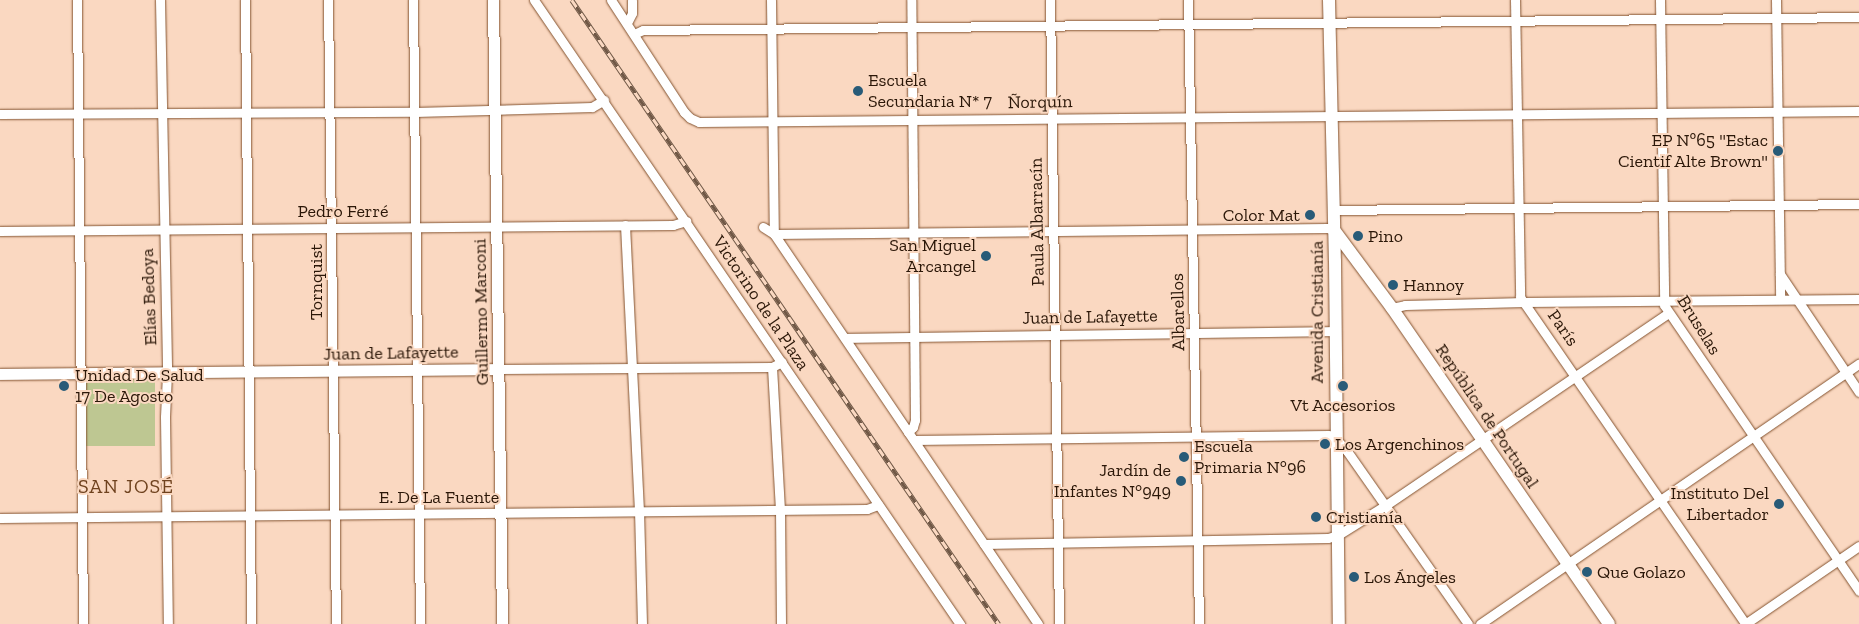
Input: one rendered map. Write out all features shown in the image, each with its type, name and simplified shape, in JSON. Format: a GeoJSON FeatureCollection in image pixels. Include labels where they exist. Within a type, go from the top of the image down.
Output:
{"type":"FeatureCollection","features":[{"type":"Feature","properties":{"kind":"main road","name":"Avenida Cristianía"},"geometry":{"type":"LineString","coordinates":[[1329,0],[1339,624]]}},
{"type":"Feature","properties":{"kind":"main road","name":"República de Portugal"},"geometry":{"type":"LineString","coordinates":[[1334,230],[1392,308],[1608,624]]}},
{"type":"Feature","properties":{"kind":"street"},"geometry":{"type":"LineString","coordinates":[[77,0],[83,624]]}},
{"type":"Feature","properties":{"kind":"street","name":"Elías Bedoya"},"geometry":{"type":"LineString","coordinates":[[160,0],[167,374],[166,516],[168,624]]}},
{"type":"Feature","properties":{"kind":"street"},"geometry":{"type":"LineString","coordinates":[[245,0],[251,624]]}},
{"type":"Feature","properties":{"kind":"street","name":"Tornquist"},"geometry":{"type":"LineString","coordinates":[[328,0],[336,624]]}},
{"type":"Feature","properties":{"kind":"street"},"geometry":{"type":"LineString","coordinates":[[413,0],[420,624]]}},
{"type":"Feature","properties":{"kind":"street","name":"Guillermo Marconi"},"geometry":{"type":"LineString","coordinates":[[493,0],[500,369],[502,624]]}},
{"type":"Feature","properties":{"kind":"street","name":"Victorino de la Plaza"},"geometry":{"type":"LineString","coordinates":[[534,0],[960,624]]}},
{"type":"Feature","properties":{"kind":"street"},"geometry":{"type":"LineString","coordinates":[[611,0],[634,34],[644,30],[1859,17]]}},
{"type":"Feature","properties":{"kind":"street"},"geometry":{"type":"LineString","coordinates":[[627,23],[632,13],[632,0]]}},
{"type":"Feature","properties":{"kind":"street"},"geometry":{"type":"LineString","coordinates":[[771,0],[774,234]]}},
{"type":"Feature","properties":{"kind":"street"},"geometry":{"type":"LineString","coordinates":[[908,432],[914,428],[915,420],[911,0]]}},
{"type":"Feature","properties":{"kind":"street","name":"Paula Albarracín"},"geometry":{"type":"LineString","coordinates":[[1050,0],[1059,624]]}},
{"type":"Feature","properties":{"kind":"street","name":"Albarellos"},"geometry":{"type":"LineString","coordinates":[[1188,0],[1192,116],[1199,624]]}},
{"type":"Feature","properties":{"kind":"street","name":"París"},"geometry":{"type":"LineString","coordinates":[[1515,0],[1517,20],[1520,296],[1746,624]]}},
{"type":"Feature","properties":{"kind":"street","name":"Bruselas"},"geometry":{"type":"LineString","coordinates":[[1660,0],[1663,300],[1668,313],[1859,591]]}},
{"type":"Feature","properties":{"kind":"street"},"geometry":{"type":"LineString","coordinates":[[1776,0],[1780,299]]}},
{"type":"Feature","properties":{"kind":"street","name":"Ñorquín"},"geometry":{"type":"LineString","coordinates":[[634,34],[690,118],[699,122],[1859,111]]}},
{"type":"Feature","properties":{"kind":"street"},"geometry":{"type":"LineString","coordinates":[[0,114],[79,112],[415,112],[592,107],[604,100]]}},
{"type":"Feature","properties":{"kind":"street"},"geometry":{"type":"LineString","coordinates":[[1333,210],[1662,208],[1859,204]]}},
{"type":"Feature","properties":{"kind":"street","name":"Pedro Ferré"},"geometry":{"type":"LineString","coordinates":[[0,231],[673,225],[686,221]]}},
{"type":"Feature","properties":{"kind":"street"},"geometry":{"type":"LineString","coordinates":[[625,225],[633,368],[642,624]]}},
{"type":"Feature","properties":{"kind":"street"},"geometry":{"type":"LineString","coordinates":[[763,227],[774,234],[1038,624]]}},
{"type":"Feature","properties":{"kind":"street"},"geometry":{"type":"LineString","coordinates":[[774,234],[1327,228],[1334,230]]}},
{"type":"Feature","properties":{"kind":"street"},"geometry":{"type":"LineString","coordinates":[[1780,274],[1859,392]]}},
{"type":"Feature","properties":{"kind":"street"},"geometry":{"type":"LineString","coordinates":[[1392,308],[1405,305],[1525,302],[1859,299]]}},
{"type":"Feature","properties":{"kind":"street"},"geometry":{"type":"LineString","coordinates":[[984,544],[1328,538],[1338,535],[1386,505],[1668,313]]}},
{"type":"Feature","properties":{"kind":"street","name":"Juan de Lafayette"},"geometry":{"type":"LineString","coordinates":[[845,338],[1335,331]]}},
{"type":"Feature","properties":{"kind":"street","name":"Juan de Lafayette"},"geometry":{"type":"LineString","coordinates":[[0,374],[167,374],[772,367],[782,362]]}},
{"type":"Feature","properties":{"kind":"street"},"geometry":{"type":"LineString","coordinates":[[1480,624],[1859,364]]}},
{"type":"Feature","properties":{"kind":"street"},"geometry":{"type":"LineString","coordinates":[[772,367],[780,509],[781,624]]}},
{"type":"Feature","properties":{"kind":"street"},"geometry":{"type":"LineString","coordinates":[[914,440],[1328,435],[1336,438],[1386,505],[1468,624]]}},
{"type":"Feature","properties":{"kind":"street","name":"E. De La Fuente"},"geometry":{"type":"LineString","coordinates":[[0,518],[867,509],[878,505]]}},
{"type":"Feature","properties":{"kind":"street"},"geometry":{"type":"LineString","coordinates":[[1746,624],[1859,546]]}},
{"type":"Feature","properties":{"kind":"green space"},"geometry":{"type":"Polygon","coordinates":[[[84,377],[155,377],[155,446],[84,446],[84,377]]]}},
{"type":"Feature","properties":{"kind":"railway"},"geometry":{"type":"LineString","coordinates":[[572,0],[999,624]]}},
{"type":"Feature","properties":{"kind":"place","name":"Escuela Secundaria N* 7"},"geometry":{"type":"Point","coordinates":[858,91]}},
{"type":"Feature","properties":{"kind":"place","name":"EP Nº65 \"Estac Cientif Alte Brown\""},"geometry":{"type":"Point","coordinates":[1778,151]}},
{"type":"Feature","properties":{"kind":"place","name":"Color Mat"},"geometry":{"type":"Point","coordinates":[1310,215]}},
{"type":"Feature","properties":{"kind":"place","name":"Pino"},"geometry":{"type":"Point","coordinates":[1358,236]}},
{"type":"Feature","properties":{"kind":"place","name":"San Miguel Arcangel"},"geometry":{"type":"Point","coordinates":[986,256]}},
{"type":"Feature","properties":{"kind":"place","name":"Hannoy"},"geometry":{"type":"Point","coordinates":[1393,285]}},
{"type":"Feature","properties":{"kind":"place","name":"Unidad De Salud 17 De Agosto"},"geometry":{"type":"Point","coordinates":[64,386]}},
{"type":"Feature","properties":{"kind":"place","name":"Vt Accesorios"},"geometry":{"type":"Point","coordinates":[1343,386]}},
{"type":"Feature","properties":{"kind":"place","name":"Los Argenchinos"},"geometry":{"type":"Point","coordinates":[1325,444]}},
{"type":"Feature","properties":{"kind":"place","name":"Escuela Primaria N°96"},"geometry":{"type":"Point","coordinates":[1184,457]}},
{"type":"Feature","properties":{"kind":"place","name":"Jardín de Infantes N°949"},"geometry":{"type":"Point","coordinates":[1181,481]}},
{"type":"Feature","properties":{"kind":"place","name":"Instituto Del Libertador"},"geometry":{"type":"Point","coordinates":[1779,504]}},
{"type":"Feature","properties":{"kind":"place","name":"Cristianía"},"geometry":{"type":"Point","coordinates":[1316,517]}},
{"type":"Feature","properties":{"kind":"place","name":"Que Golazo"},"geometry":{"type":"Point","coordinates":[1587,572]}},
{"type":"Feature","properties":{"kind":"place","name":"Los Ángeles"},"geometry":{"type":"Point","coordinates":[1354,577]}},
{"type":"Feature","properties":{"kind":"district","name":"SAN JOSÉ"},"geometry":{"type":"Point","coordinates":[126,486]}}]}
